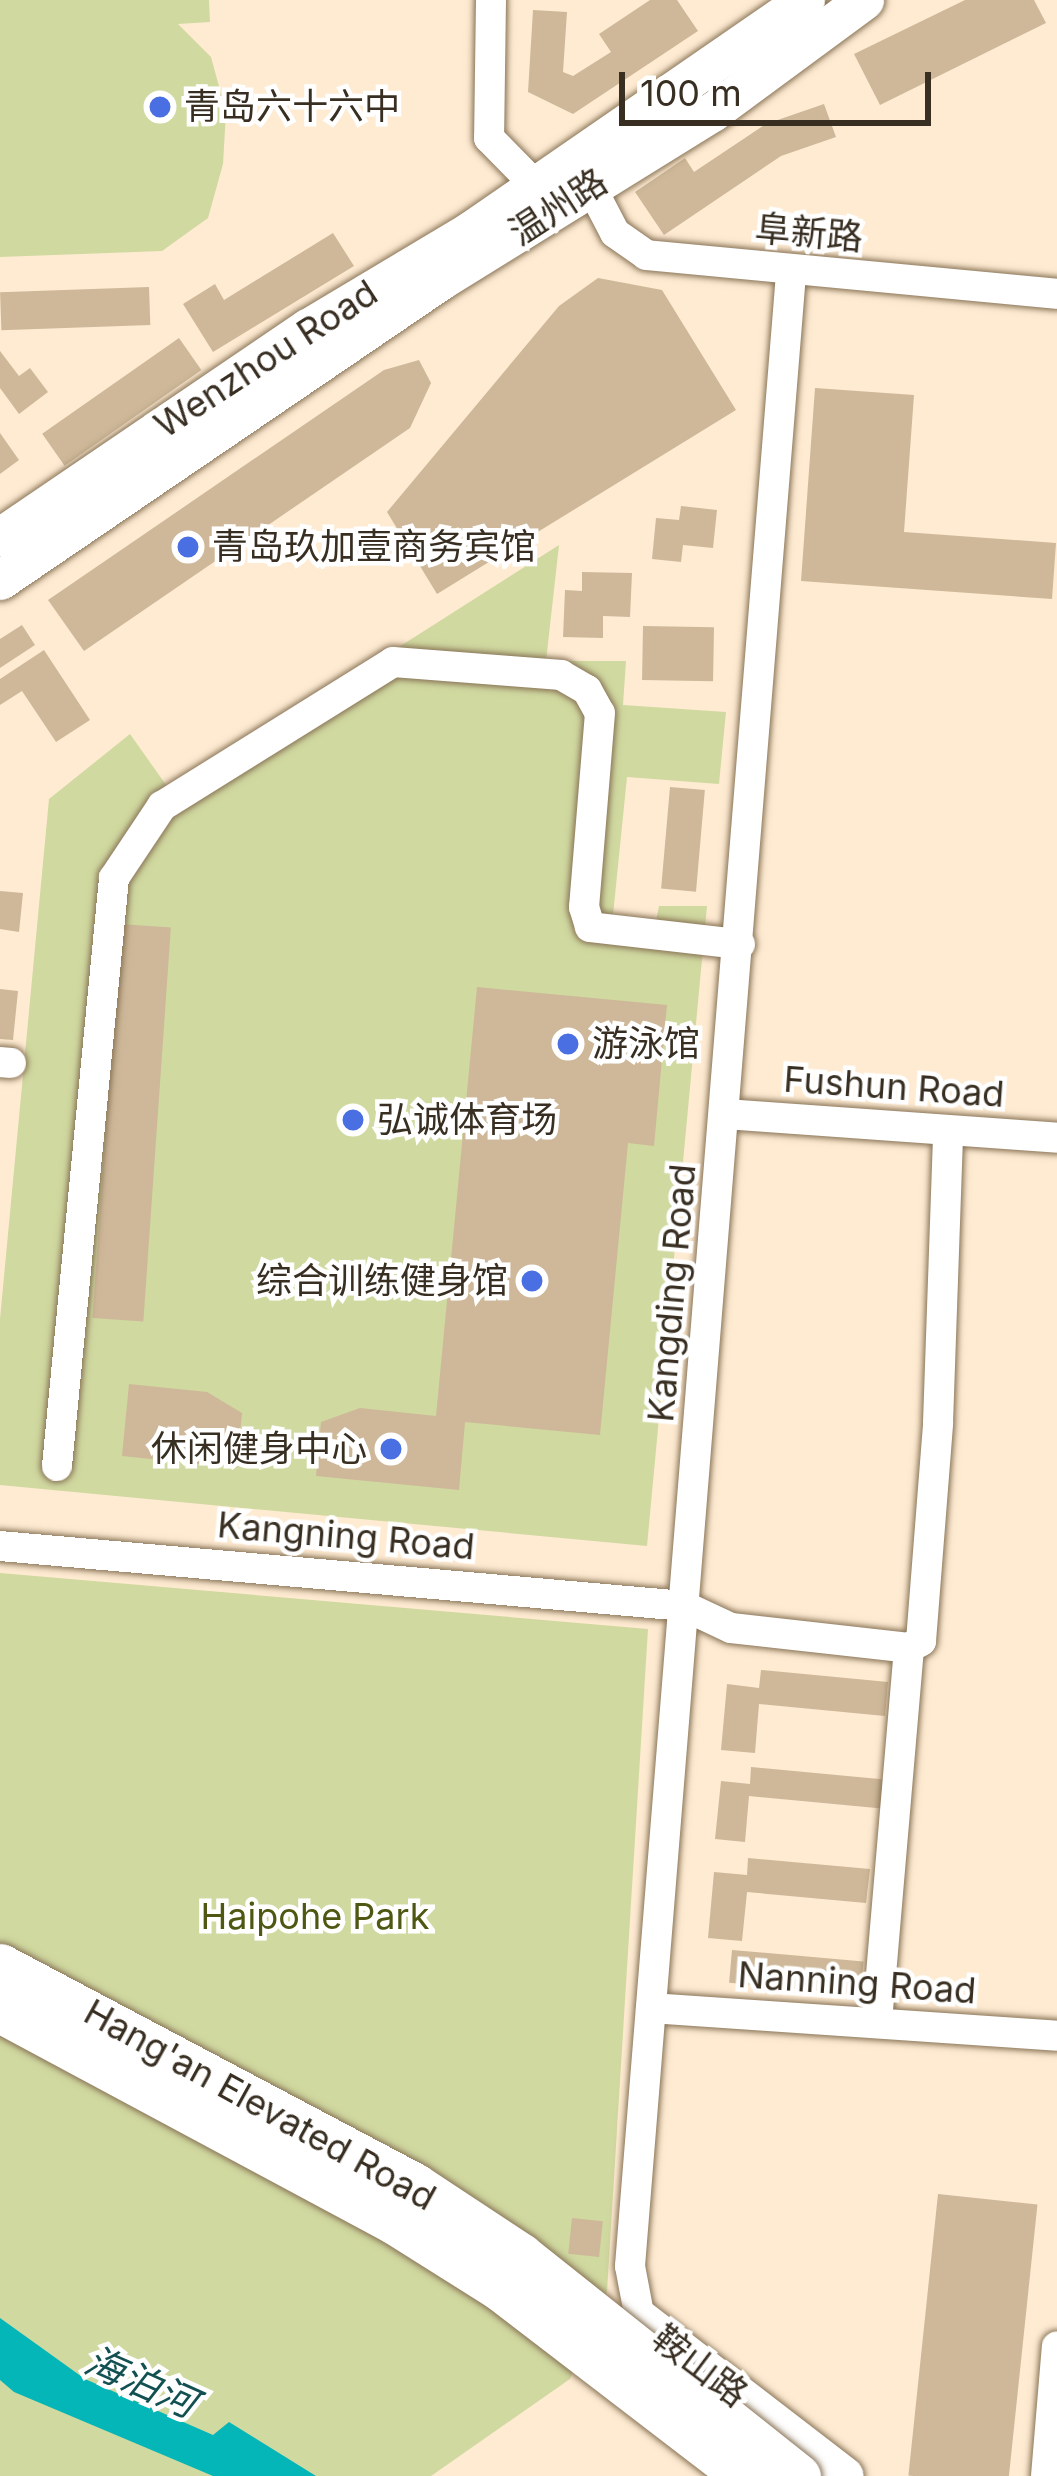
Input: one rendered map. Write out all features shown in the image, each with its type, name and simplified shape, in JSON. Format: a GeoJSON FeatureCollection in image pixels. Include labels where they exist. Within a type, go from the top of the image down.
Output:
{"type":"FeatureCollection","features":[{"type":"Feature","properties":{"kind":"highway","name":"Hang'an Elevated Road"},"geometry":{"type":"LineString","coordinates":[[0,1966],[415,2186],[521,2256],[798,2476]]}},
{"type":"Feature","properties":{"kind":"highway","name":"Hang'an Elevated Road"},"geometry":{"type":"LineString","coordinates":[[0,2010],[412,2233],[500,2288],[745,2476]]}},
{"type":"Feature","properties":{"kind":"main road","name":"温州路"},"geometry":{"type":"LineString","coordinates":[[564,179],[805,0]]}},
{"type":"Feature","properties":{"kind":"main road","name":"温州路"},"geometry":{"type":"LineString","coordinates":[[564,179],[861,0]]}},
{"type":"Feature","properties":{"kind":"main road","name":"温州路"},"geometry":{"type":"LineString","coordinates":[[789,57],[861,0]]}},
{"type":"Feature","properties":{"kind":"main road","name":"温州路"},"geometry":{"type":"LineString","coordinates":[[564,179],[901,0]]}},
{"type":"Feature","properties":{"kind":"main road","name":"Wenzhou Road"},"geometry":{"type":"LineString","coordinates":[[0,537],[308,328],[564,179]]}},
{"type":"Feature","properties":{"kind":"main road","name":"Wenzhou Road"},"geometry":{"type":"LineString","coordinates":[[0,580],[564,179]]}},
{"type":"Feature","properties":{"kind":"main road","name":"鞍山路"},"geometry":{"type":"LineString","coordinates":[[640,2320],[692,2459],[714,2476]]}},
{"type":"Feature","properties":{"kind":"main road","name":"鞍山路"},"geometry":{"type":"LineString","coordinates":[[640,2320],[844,2476]]}},
{"type":"Feature","properties":{"kind":"street","name":"阜新路"},"geometry":{"type":"LineString","coordinates":[[491,0],[489,138],[564,179],[615,233],[646,255],[1057,294]]}},
{"type":"Feature","properties":{"kind":"street","name":"Kangding Road"},"geometry":{"type":"LineString","coordinates":[[640,2320],[630,2266],[791,272]]}},
{"type":"Feature","properties":{"kind":"street"},"geometry":{"type":"LineString","coordinates":[[57,1466],[114,878],[163,806],[393,662],[561,674],[587,690],[600,713],[584,907],[590,927],[740,944]]}},
{"type":"Feature","properties":{"kind":"street","name":"Fushun Road"},"geometry":{"type":"LineString","coordinates":[[726,1114],[1057,1138]]}},
{"type":"Feature","properties":{"kind":"street"},"geometry":{"type":"LineString","coordinates":[[877,2024],[909,1648],[921,1641],[935,1467],[948,1130]]}},
{"type":"Feature","properties":{"kind":"street","name":"Kangning Road"},"geometry":{"type":"LineString","coordinates":[[0,1546],[684,1606],[731,1628],[909,1648]]}},
{"type":"Feature","properties":{"kind":"street","name":"Nanning Road"},"geometry":{"type":"LineString","coordinates":[[651,2008],[1057,2036]]}},
{"type":"Feature","properties":{"kind":"street"},"geometry":{"type":"LineString","coordinates":[[1046,2476],[1057,2346]]}},
{"type":"Feature","properties":{"kind":"green space","name":"青岛六十六中"},"geometry":{"type":"Polygon","coordinates":[[[0,0],[209,0],[210,22],[178,24],[211,57],[226,112],[223,164],[208,218],[162,251],[0,257],[0,0]]]}},
{"type":"Feature","properties":{"kind":"green space","name":"弘诚体育场"},"geometry":{"type":"Polygon","coordinates":[[[559,545],[546,661],[626,661],[623,705],[726,712],[719,784],[627,777],[613,915],[656,921],[659,906],[707,906],[647,1546],[0,1485],[0,1319],[49,799],[130,734],[171,792],[559,545]]]}},
{"type":"Feature","properties":{"kind":"green space","name":"Haipohe Park"},"geometry":{"type":"Polygon","coordinates":[[[0,1573],[648,1629],[607,2291],[570,2379],[431,2476],[0,2476],[0,1573]]]}},
{"type":"Feature","properties":{"kind":"water"},"geometry":{"type":"Polygon","coordinates":[[[0,2318],[85,2379],[213,2435],[229,2422],[316,2476],[213,2476],[14,2392],[0,2380],[0,2318]]]}},
{"type":"Feature","properties":{"kind":"building"},"geometry":{"type":"Polygon","coordinates":[[[650,0],[677,0],[698,31],[573,114],[528,92],[533,10],[567,12],[563,72],[573,76],[611,52],[599,34],[650,0]]]}},
{"type":"Feature","properties":{"kind":"building"},"geometry":{"type":"Polygon","coordinates":[[[965,0],[1034,0],[1046,23],[880,105],[854,54],[965,0]]]}},
{"type":"Feature","properties":{"kind":"building"},"geometry":{"type":"Polygon","coordinates":[[[824,104],[836,137],[781,156],[664,235],[635,192],[685,158],[694,172],[766,124],[824,104]]]}},
{"type":"Feature","properties":{"kind":"building"},"geometry":{"type":"Polygon","coordinates":[[[333,233],[354,266],[213,352],[183,304],[215,284],[224,300],[333,233]]]}},
{"type":"Feature","properties":{"kind":"building"},"geometry":{"type":"Polygon","coordinates":[[[598,278],[662,290],[736,410],[437,594],[387,512],[559,306],[598,278]]]}},
{"type":"Feature","properties":{"kind":"building"},"geometry":{"type":"Polygon","coordinates":[[[149,287],[150,325],[1,330],[0,292],[149,287]]]}},
{"type":"Feature","properties":{"kind":"building"},"geometry":{"type":"Polygon","coordinates":[[[179,338],[201,370],[65,466],[42,434],[179,338]]]}},
{"type":"Feature","properties":{"kind":"building"},"geometry":{"type":"Polygon","coordinates":[[[0,351],[19,376],[30,368],[48,392],[19,414],[0,388],[0,351]]]}},
{"type":"Feature","properties":{"kind":"building"},"geometry":{"type":"Polygon","coordinates":[[[419,360],[431,383],[410,428],[84,651],[48,600],[384,370],[419,360]]]}},
{"type":"Feature","properties":{"kind":"building"},"geometry":{"type":"Polygon","coordinates":[[[815,388],[914,395],[904,532],[1056,543],[1052,599],[801,581],[815,388]]]}},
{"type":"Feature","properties":{"kind":"building"},"geometry":{"type":"Polygon","coordinates":[[[0,433],[19,460],[0,474],[0,433]]]}},
{"type":"Feature","properties":{"kind":"building"},"geometry":{"type":"Polygon","coordinates":[[[681,506],[717,510],[713,548],[683,545],[681,562],[652,559],[656,518],[679,520],[681,506]]]}},
{"type":"Feature","properties":{"kind":"building"},"geometry":{"type":"Polygon","coordinates":[[[582,572],[632,573],[630,617],[603,616],[603,638],[563,637],[565,590],[582,591],[582,572]]]}},
{"type":"Feature","properties":{"kind":"building"},"geometry":{"type":"Polygon","coordinates":[[[22,625],[35,645],[0,668],[0,639],[22,625]]]}},
{"type":"Feature","properties":{"kind":"building"},"geometry":{"type":"Polygon","coordinates":[[[643,626],[714,627],[713,681],[642,680],[643,626]]]}},
{"type":"Feature","properties":{"kind":"building"},"geometry":{"type":"Polygon","coordinates":[[[44,650],[90,720],[56,742],[22,691],[0,705],[0,679],[44,650]]]}},
{"type":"Feature","properties":{"kind":"building"},"geometry":{"type":"Polygon","coordinates":[[[670,787],[705,790],[696,892],[661,889],[670,787]]]}},
{"type":"Feature","properties":{"kind":"building"},"geometry":{"type":"Polygon","coordinates":[[[0,891],[23,893],[19,932],[0,929],[0,891]]]}},
{"type":"Feature","properties":{"kind":"building"},"geometry":{"type":"Polygon","coordinates":[[[120,924],[171,928],[143,1322],[92,1318],[120,924]]]}},
{"type":"Feature","properties":{"kind":"building"},"geometry":{"type":"Polygon","coordinates":[[[477,987],[667,1005],[654,1146],[628,1143],[600,1435],[465,1422],[459,1490],[316,1476],[321,1422],[360,1408],[436,1416],[477,987]]]}},
{"type":"Feature","properties":{"kind":"building"},"geometry":{"type":"Polygon","coordinates":[[[0,989],[18,991],[13,1040],[0,1039],[0,989]]]}},
{"type":"Feature","properties":{"kind":"building","name":"休闲健身中心"},"geometry":{"type":"Polygon","coordinates":[[[129,1384],[207,1392],[242,1413],[237,1468],[122,1456],[129,1384]]]}},
{"type":"Feature","properties":{"kind":"building"},"geometry":{"type":"Polygon","coordinates":[[[761,1670],[888,1682],[885,1716],[759,1704],[755,1753],[721,1750],[727,1684],[759,1688],[761,1670]]]}},
{"type":"Feature","properties":{"kind":"building"},"geometry":{"type":"Polygon","coordinates":[[[751,1767],[890,1780],[887,1809],[749,1796],[745,1842],[715,1839],[721,1781],[750,1784],[751,1767]]]}},
{"type":"Feature","properties":{"kind":"building"},"geometry":{"type":"Polygon","coordinates":[[[748,1858],[870,1869],[866,1903],[747,1892],[742,1941],[708,1938],[714,1872],[747,1875],[748,1858]]]}},
{"type":"Feature","properties":{"kind":"building"},"geometry":{"type":"Polygon","coordinates":[[[732,1950],[863,1962],[861,1994],[729,1983],[732,1950]]]}},
{"type":"Feature","properties":{"kind":"building"},"geometry":{"type":"Polygon","coordinates":[[[938,2194],[1037,2204],[1009,2476],[908,2475],[938,2194]]]}},
{"type":"Feature","properties":{"kind":"building"},"geometry":{"type":"Polygon","coordinates":[[[572,2218],[603,2221],[599,2257],[568,2254],[572,2218]]]}},
{"type":"Feature","properties":{"kind":"place","name":"青岛六十六中"},"geometry":{"type":"Point","coordinates":[160,107]}},
{"type":"Feature","properties":{"kind":"place","name":"青岛玖加壹商务宾馆"},"geometry":{"type":"Point","coordinates":[188,547]}},
{"type":"Feature","properties":{"kind":"place","name":"游泳馆"},"geometry":{"type":"Point","coordinates":[568,1044]}},
{"type":"Feature","properties":{"kind":"place","name":"弘诚体育场"},"geometry":{"type":"Point","coordinates":[353,1120]}},
{"type":"Feature","properties":{"kind":"place","name":"综合训练健身馆"},"geometry":{"type":"Point","coordinates":[532,1281]}},
{"type":"Feature","properties":{"kind":"place","name":"休闲健身中心"},"geometry":{"type":"Point","coordinates":[391,1449]}},
{"type":"Feature","properties":{"kind":"water label","name":"海泊河"},"geometry":{"type":"Point","coordinates":[141,2382]}}]}
